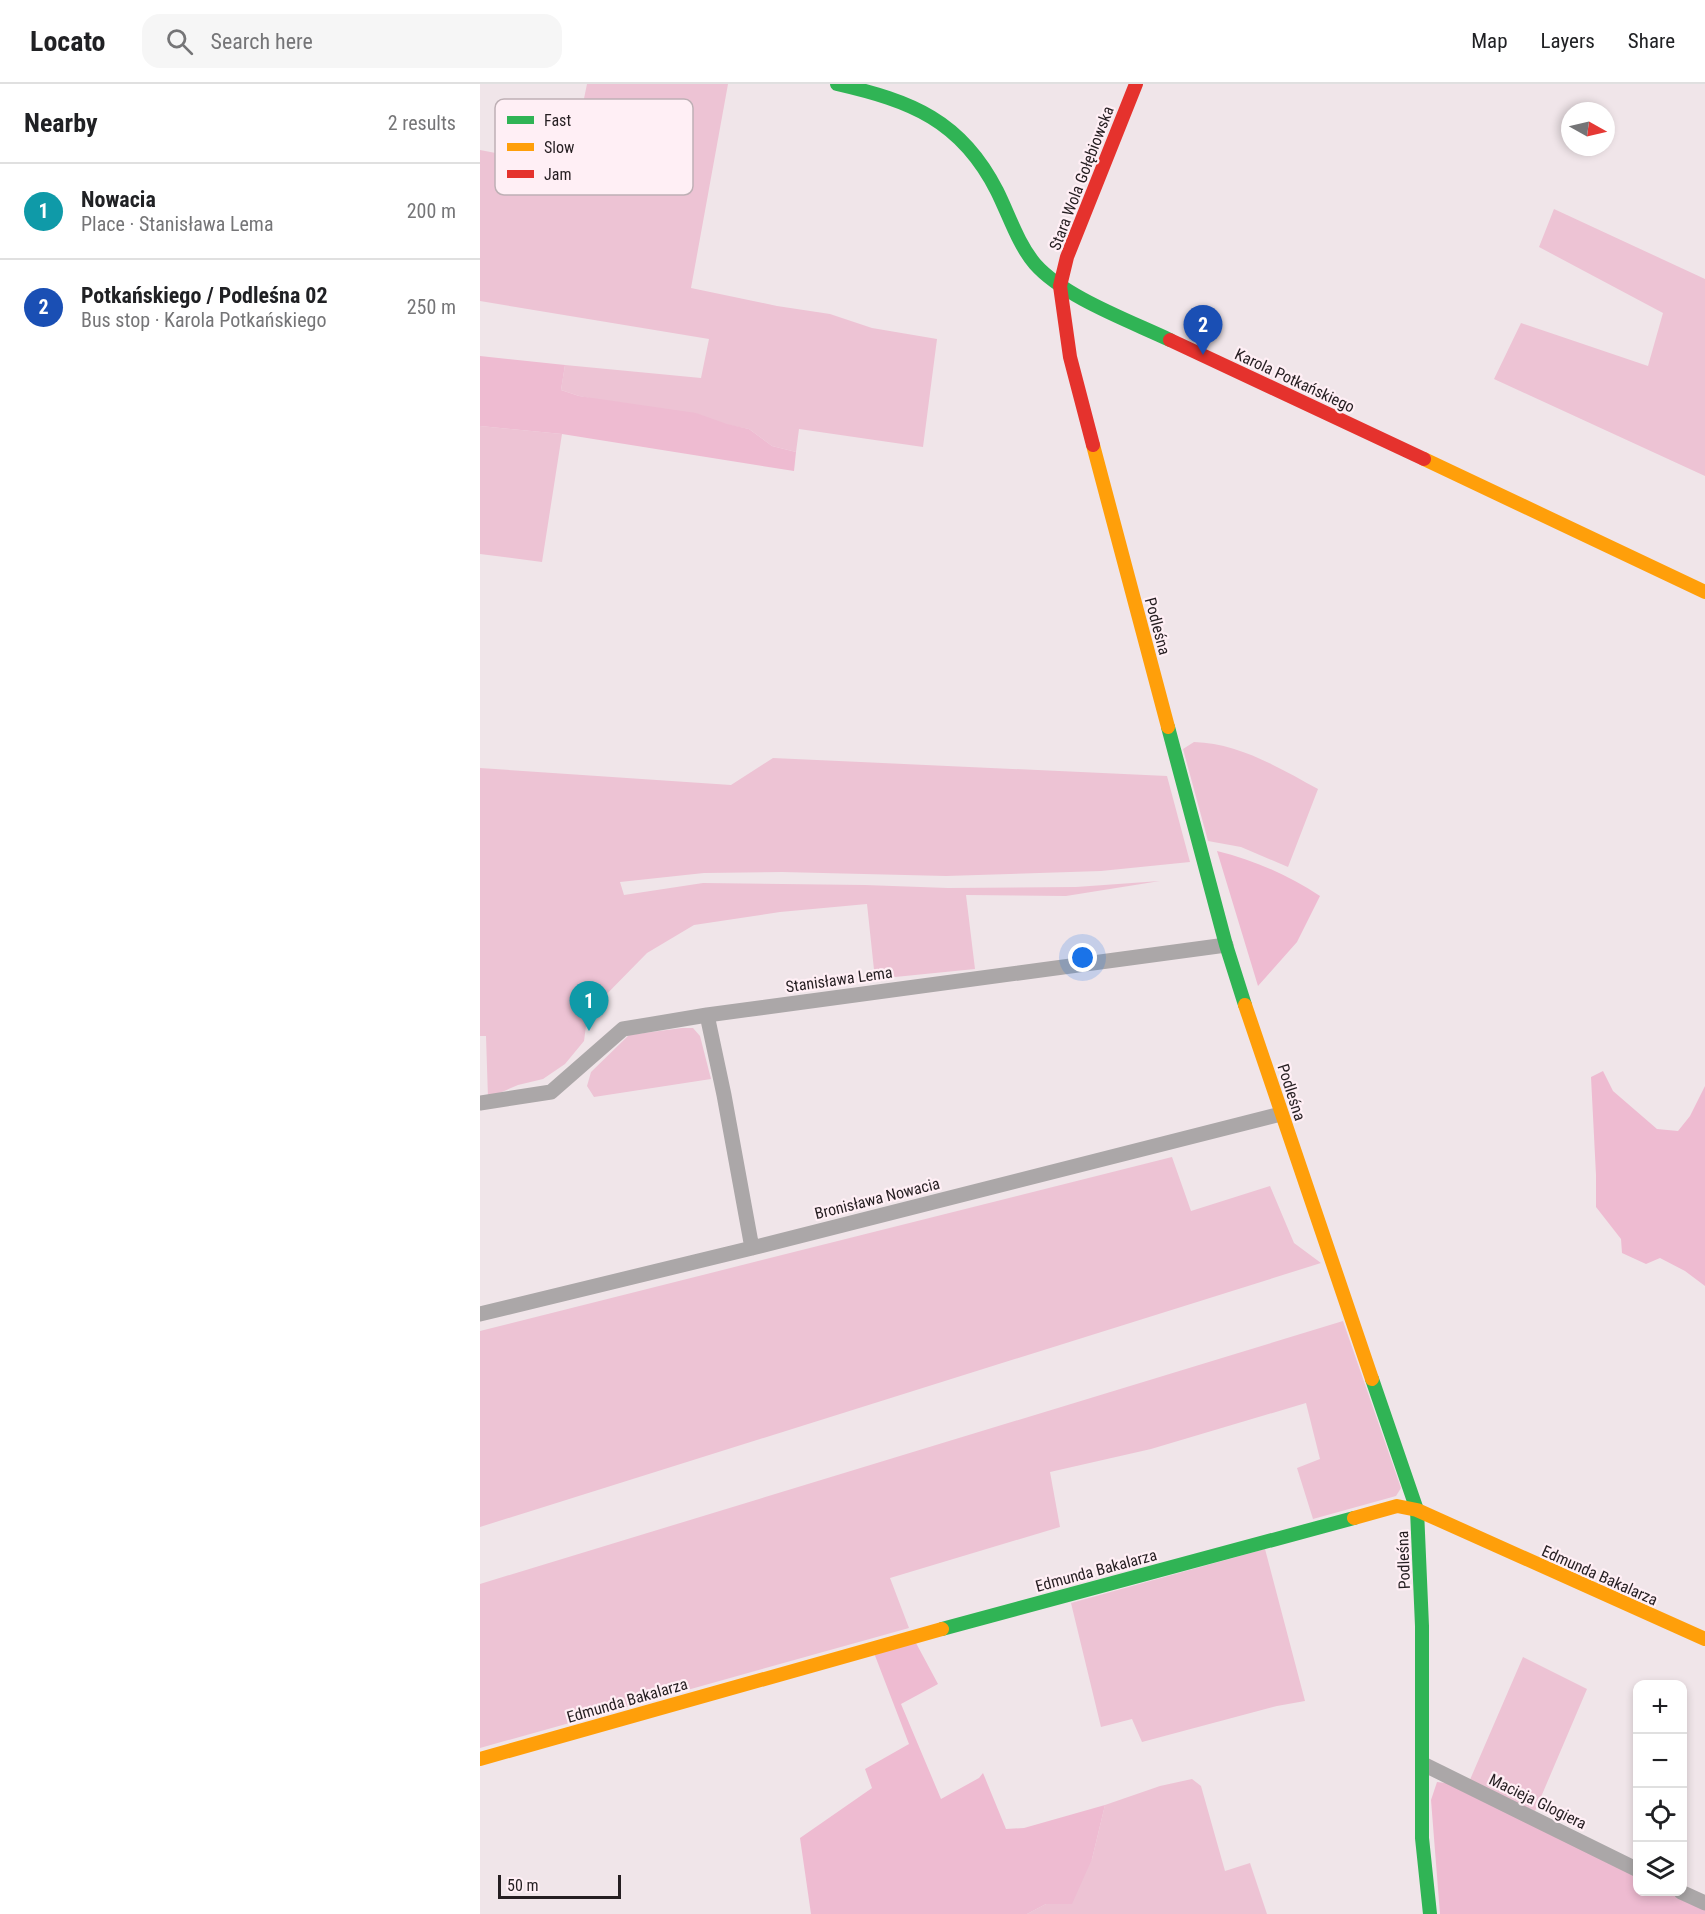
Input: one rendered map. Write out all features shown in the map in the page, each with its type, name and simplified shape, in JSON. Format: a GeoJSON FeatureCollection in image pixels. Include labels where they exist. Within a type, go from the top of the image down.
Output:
{"type":"FeatureCollection","features":[{"type":"Feature","properties":{"kind":"street","name":"Karola Potkańskiego"},"geometry":{"type":"LineString","coordinates":[[837,84],[901,101],[956,134],[979,160],[1034,264],[1060,286],[1705,592]]}},
{"type":"Feature","properties":{"kind":"street","name":"Stara Wola Gołębiowska"},"geometry":{"type":"LineString","coordinates":[[1060,286],[1067,257],[1136,84]]}},
{"type":"Feature","properties":{"kind":"street","name":"Podleśna"},"geometry":{"type":"LineString","coordinates":[[1060,286],[1070,357],[1226,945],[1281,1114],[1417,1510],[1422,1626],[1422,1838],[1430,1914]]}},
{"type":"Feature","properties":{"kind":"street","name":"Stanisława Lema"},"geometry":{"type":"LineString","coordinates":[[480,1103],[551,1092],[623,1029],[707,1015],[1226,945]]}},
{"type":"Feature","properties":{"kind":"street"},"geometry":{"type":"LineString","coordinates":[[707,1015],[752,1248]]}},
{"type":"Feature","properties":{"kind":"street","name":"Bronisława Nowacia"},"geometry":{"type":"LineString","coordinates":[[480,1314],[752,1248],[1281,1114]]}},
{"type":"Feature","properties":{"kind":"street","name":"Edmunda Bakalarza"},"geometry":{"type":"LineString","coordinates":[[480,1759],[878,1646],[1397,1506],[1417,1510],[1705,1639]]}},
{"type":"Feature","properties":{"kind":"street","name":"Macieja Glogiera"},"geometry":{"type":"LineString","coordinates":[[1423,1764],[1633,1868]]}},
{"type":"Feature","properties":{"kind":"street"},"geometry":{"type":"LineString","coordinates":[[1687,1895],[1705,1903]]}},
{"type":"Feature","properties":{"kind":"shaded area"},"geometry":{"type":"Polygon","coordinates":[[[587,84],[728,84],[691,288],[777,306],[830,314],[872,328],[937,339],[923,447],[799,429],[796,452],[772,446],[749,429],[579,396],[561,390],[565,365],[701,378],[709,339],[480,301],[480,150],[495,153],[495,195],[693,195],[693,99],[584,99],[587,84]]]}},
{"type":"Feature","properties":{"kind":"shaded area"},"geometry":{"type":"Polygon","coordinates":[[[1554,209],[1705,279],[1705,476],[1494,379],[1521,323],[1648,366],[1663,313],[1539,247],[1554,209]]]}},
{"type":"Feature","properties":{"kind":"shaded area"},"geometry":{"type":"Polygon","coordinates":[[[480,356],[565,365],[561,390],[579,396],[696,413],[749,429],[772,446],[796,452],[794,471],[562,434],[480,426],[480,356]]]}},
{"type":"Feature","properties":{"kind":"shaded area"},"geometry":{"type":"Polygon","coordinates":[[[480,426],[562,434],[542,562],[480,554],[480,426]]]}},
{"type":"Feature","properties":{"kind":"shaded area"},"geometry":{"type":"Polygon","coordinates":[[[1194,742],[1210,743],[1243,752],[1274,765],[1318,789],[1288,867],[1241,847],[1208,841],[1183,749],[1194,742]]]}},
{"type":"Feature","properties":{"kind":"shaded area"},"geometry":{"type":"Polygon","coordinates":[[[773,758],[1167,776],[1190,862],[1101,871],[946,876],[782,872],[704,873],[620,882],[624,895],[703,883],[948,888],[1076,887],[1160,881],[1066,896],[966,895],[975,969],[875,979],[867,904],[780,912],[694,925],[647,953],[595,1006],[586,1026],[584,1041],[565,1064],[543,1079],[518,1085],[488,1098],[486,1036],[480,1036],[480,768],[731,785],[773,758]]]}},
{"type":"Feature","properties":{"kind":"shaded area"},"geometry":{"type":"Polygon","coordinates":[[[1217,851],[1270,869],[1320,896],[1297,942],[1258,986],[1217,851]]]}},
{"type":"Feature","properties":{"kind":"shaded area"},"geometry":{"type":"Polygon","coordinates":[[[693,1028],[700,1036],[711,1079],[594,1097],[587,1086],[591,1072],[629,1035],[693,1028]]]}},
{"type":"Feature","properties":{"kind":"shaded area"},"geometry":{"type":"Polygon","coordinates":[[[1603,1071],[1613,1091],[1657,1129],[1678,1131],[1690,1116],[1705,1086],[1705,1286],[1685,1271],[1660,1258],[1646,1264],[1622,1253],[1621,1239],[1596,1207],[1591,1077],[1603,1071]]]}},
{"type":"Feature","properties":{"kind":"shaded area"},"geometry":{"type":"Polygon","coordinates":[[[1172,1157],[1191,1211],[1270,1186],[1294,1243],[1321,1263],[480,1527],[480,1331],[1172,1157]]]}},
{"type":"Feature","properties":{"kind":"shaded area"},"geometry":{"type":"Polygon","coordinates":[[[1343,1321],[1401,1488],[1396,1496],[1313,1519],[1297,1468],[1320,1459],[1306,1403],[1151,1449],[1050,1472],[1060,1527],[890,1578],[909,1628],[480,1748],[480,1584],[1343,1321]]]}},
{"type":"Feature","properties":{"kind":"shaded area"},"geometry":{"type":"Polygon","coordinates":[[[1265,1549],[1305,1701],[1277,1706],[1142,1742],[1132,1719],[1101,1727],[1071,1603],[1265,1549]]]}},
{"type":"Feature","properties":{"kind":"shaded area"},"geometry":{"type":"Polygon","coordinates":[[[916,1643],[938,1684],[901,1704],[941,1799],[979,1778],[983,1773],[1006,1829],[1024,1828],[1105,1805],[1092,1859],[1072,1904],[1046,1904],[1027,1914],[811,1914],[800,1838],[872,1788],[865,1769],[909,1744],[874,1653],[916,1643]]]}},
{"type":"Feature","properties":{"kind":"shaded area"},"geometry":{"type":"Polygon","coordinates":[[[1523,1657],[1587,1689],[1535,1811],[1469,1782],[1523,1657]]]}},
{"type":"Feature","properties":{"kind":"shaded area"},"geometry":{"type":"Polygon","coordinates":[[[1192,1779],[1201,1786],[1225,1871],[1250,1863],[1267,1914],[1027,1914],[1046,1904],[1092,1859],[1105,1805],[1160,1786],[1192,1779]]]}},
{"type":"Feature","properties":{"kind":"shaded area"},"geometry":{"type":"Polygon","coordinates":[[[1437,1782],[1446,1783],[1633,1874],[1633,1896],[1677,1896],[1705,1909],[1705,1914],[1440,1914],[1431,1800],[1437,1782]]]}},
{"type":"Feature","properties":{"kind":"traffic: fast"},"geometry":{"type":"LineString","coordinates":[[837,84],[911,107],[950,130],[983,167],[1024,248],[1047,276],[1080,298],[1170,340]]}},
{"type":"Feature","properties":{"kind":"traffic: fast"},"geometry":{"type":"LineString","coordinates":[[1168,727],[1226,945],[1245,1005]]}},
{"type":"Feature","properties":{"kind":"traffic: fast"},"geometry":{"type":"LineString","coordinates":[[1372,1379],[1417,1510],[1422,1626],[1422,1838],[1430,1914]]}},
{"type":"Feature","properties":{"kind":"traffic: fast"},"geometry":{"type":"LineString","coordinates":[[942,1629],[1354,1518]]}},
{"type":"Feature","properties":{"kind":"traffic: slow"},"geometry":{"type":"LineString","coordinates":[[1093,445],[1168,727]]}},
{"type":"Feature","properties":{"kind":"traffic: slow"},"geometry":{"type":"LineString","coordinates":[[1424,459],[1705,592]]}},
{"type":"Feature","properties":{"kind":"traffic: slow"},"geometry":{"type":"LineString","coordinates":[[1245,1005],[1372,1379]]}},
{"type":"Feature","properties":{"kind":"traffic: slow"},"geometry":{"type":"LineString","coordinates":[[1354,1518],[1397,1506],[1417,1510],[1705,1639]]}},
{"type":"Feature","properties":{"kind":"traffic: slow"},"geometry":{"type":"LineString","coordinates":[[480,1759],[942,1629]]}},
{"type":"Feature","properties":{"kind":"traffic: jam"},"geometry":{"type":"LineString","coordinates":[[1093,445],[1070,357],[1060,286],[1067,257],[1136,84]]}},
{"type":"Feature","properties":{"kind":"traffic: jam"},"geometry":{"type":"LineString","coordinates":[[1170,340],[1424,459]]}},
{"type":"Feature","properties":{"kind":"place","name":"Potkańskiego / Podleśna 02"},"geometry":{"type":"Point","coordinates":[1203,355]}},
{"type":"Feature","properties":{"kind":"place","name":"Nowacia"},"geometry":{"type":"Point","coordinates":[589,1031]}}]}
